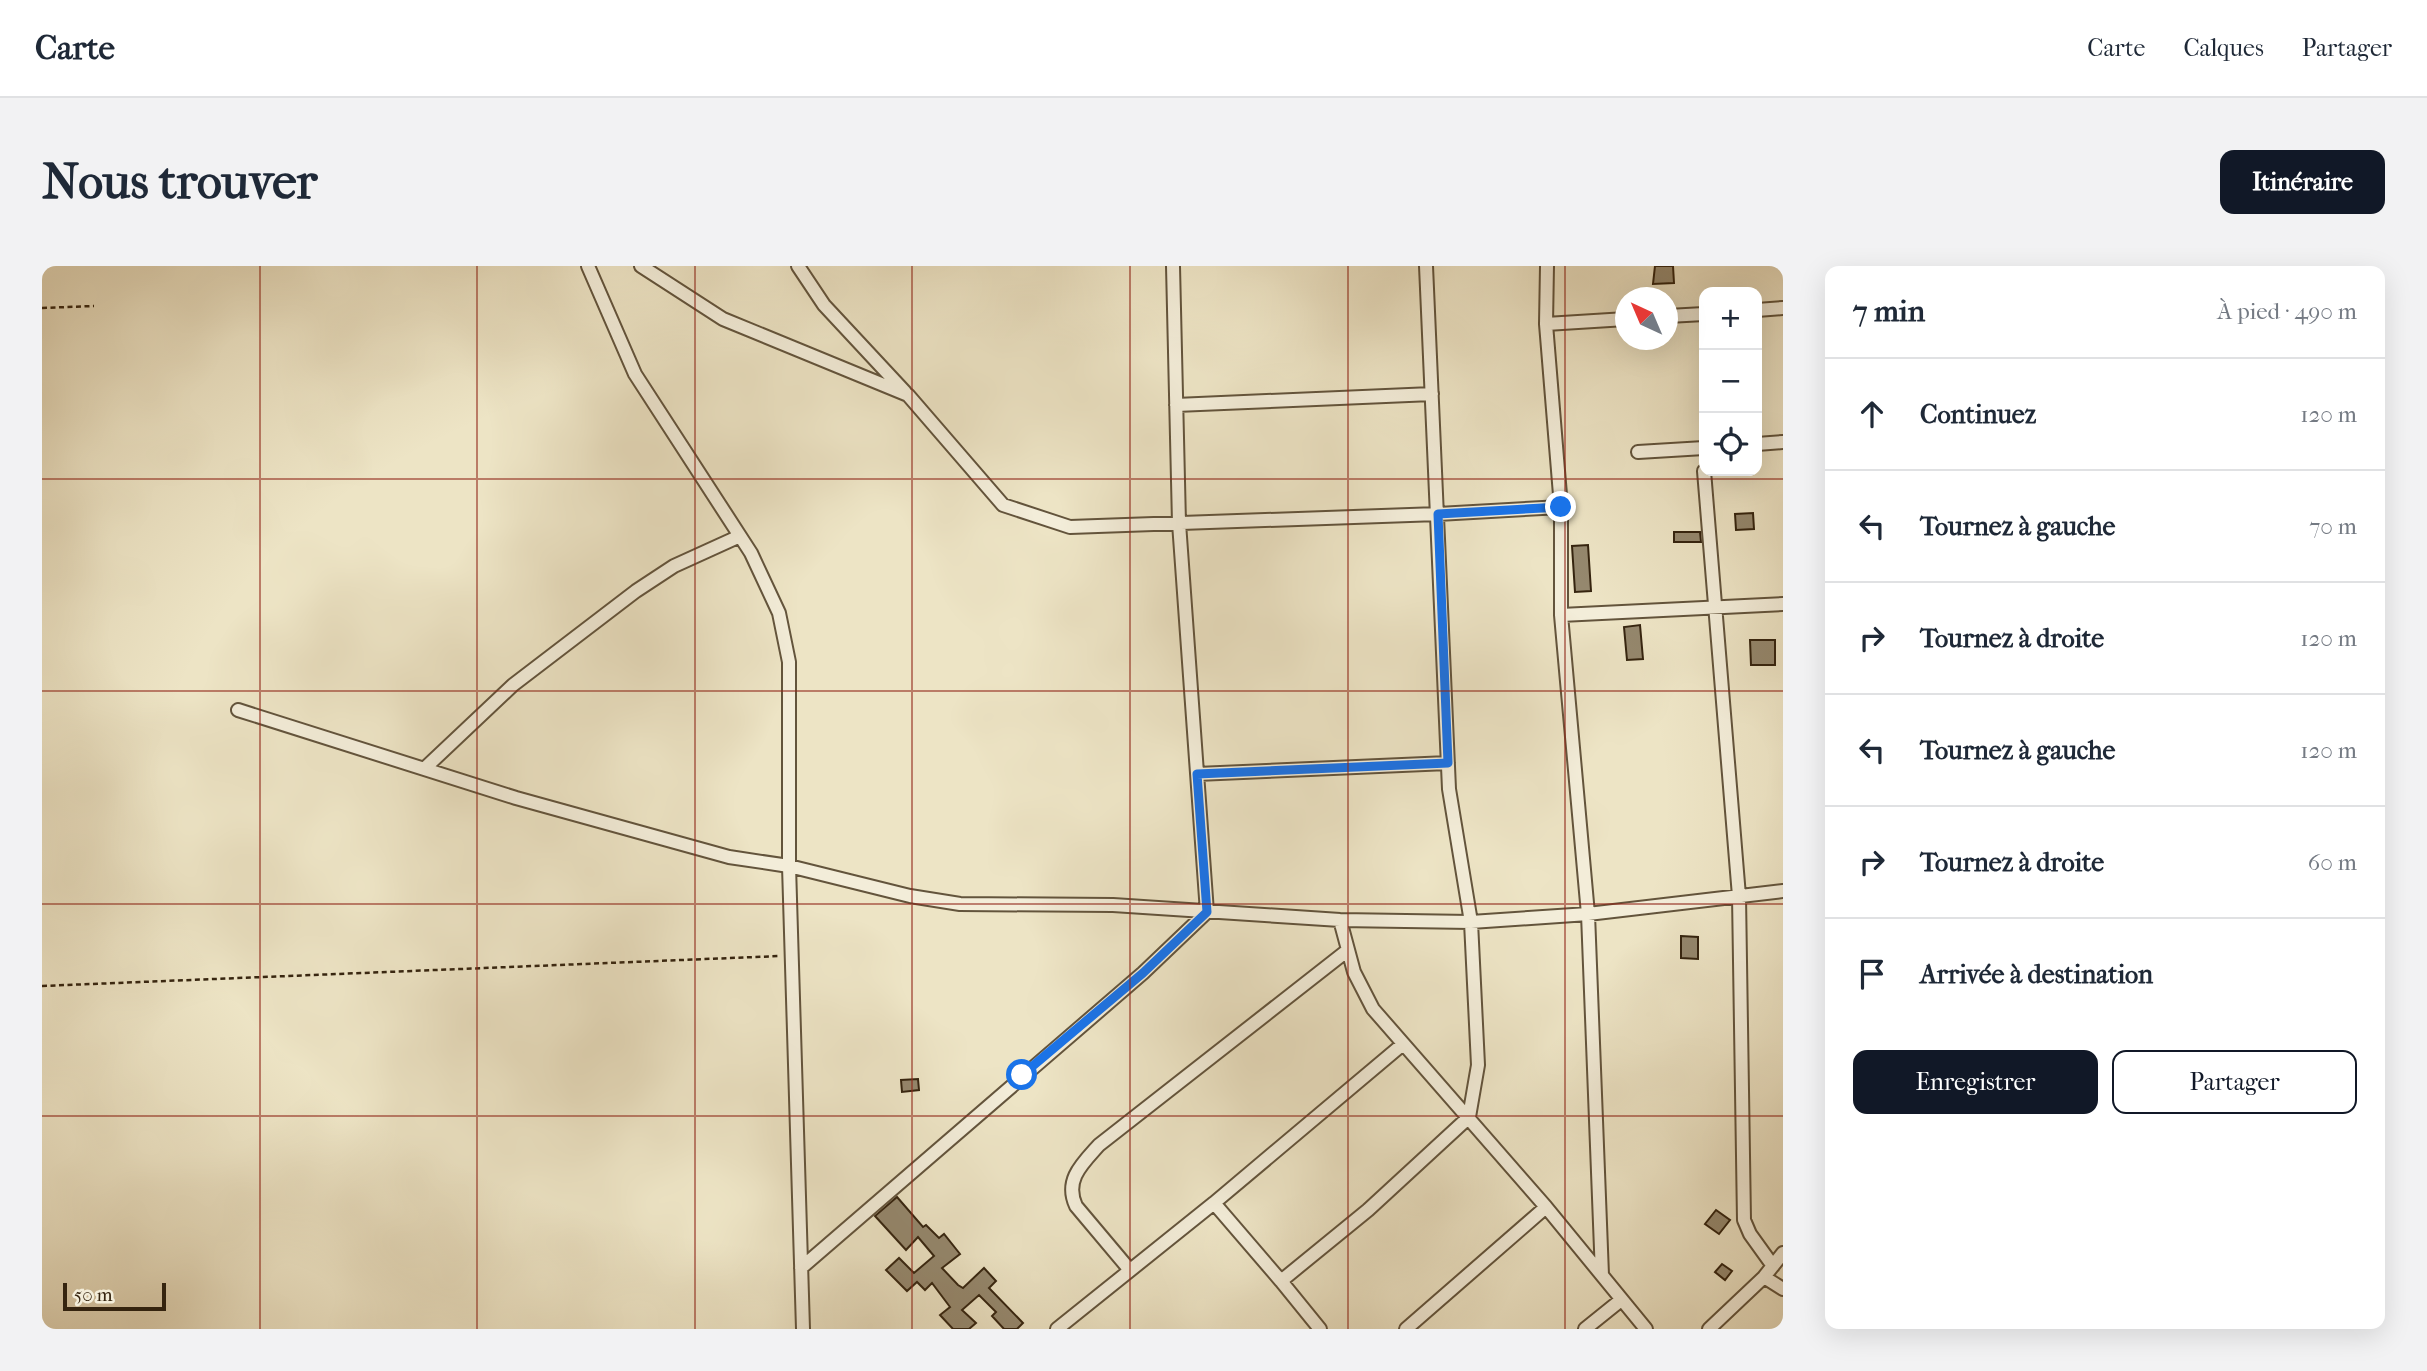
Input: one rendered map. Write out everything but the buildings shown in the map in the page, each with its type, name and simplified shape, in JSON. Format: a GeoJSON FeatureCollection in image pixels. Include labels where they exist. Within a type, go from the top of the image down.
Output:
{"type":"FeatureCollection","features":[{"type":"Feature","properties":{"kind":"street"},"geometry":{"type":"LineString","coordinates":[[588,266],[635,374],[740,536],[779,613],[789,662],[789,866],[803,1329]]}},
{"type":"Feature","properties":{"kind":"street"},"geometry":{"type":"LineString","coordinates":[[641,266],[723,319],[908,395]]}},
{"type":"Feature","properties":{"kind":"street"},"geometry":{"type":"LineString","coordinates":[[798,266],[824,305],[908,395],[1003,505],[1070,527],[1561,507]]}},
{"type":"Feature","properties":{"kind":"street"},"geometry":{"type":"LineString","coordinates":[[1173,266],[1179,523],[1207,912]]}},
{"type":"Feature","properties":{"kind":"street"},"geometry":{"type":"LineString","coordinates":[[1281,1281],[1368,1210],[1469,1117],[1478,1065],[1471,922],[1448,763],[1426,266]]}},
{"type":"Feature","properties":{"kind":"street"},"geometry":{"type":"LineString","coordinates":[[1547,266],[1546,324],[1561,507],[1560,615],[1588,914],[1602,1275]]}},
{"type":"Feature","properties":{"kind":"street"},"geometry":{"type":"LineString","coordinates":[[1762,310],[1783,308]]}},
{"type":"Feature","properties":{"kind":"street"},"geometry":{"type":"LineString","coordinates":[[1678,315],[1699,313]]}},
{"type":"Feature","properties":{"kind":"street"},"geometry":{"type":"LineString","coordinates":[[1546,324],[1615,320]]}},
{"type":"Feature","properties":{"kind":"street"},"geometry":{"type":"LineString","coordinates":[[1176,405],[1432,394]]}},
{"type":"Feature","properties":{"kind":"street"},"geometry":{"type":"LineString","coordinates":[[1762,444],[1783,442]]}},
{"type":"Feature","properties":{"kind":"street"},"geometry":{"type":"LineString","coordinates":[[1638,452],[1699,449]]}},
{"type":"Feature","properties":{"kind":"street"},"geometry":{"type":"LineString","coordinates":[[1705,476],[1739,896],[1744,1220],[1750,1234],[1773,1266]]}},
{"type":"Feature","properties":{"kind":"street"},"geometry":{"type":"LineString","coordinates":[[424,769],[513,685],[596,625],[636,591],[674,566],[740,536]]}},
{"type":"Feature","properties":{"kind":"street"},"geometry":{"type":"LineString","coordinates":[[1560,615],[1716,605],[1783,604]]}},
{"type":"Feature","properties":{"kind":"street"},"geometry":{"type":"LineString","coordinates":[[238,710],[516,798],[729,857],[789,866],[910,897],[960,904],[1038,902],[1340,920],[1471,922],[1588,914],[1783,891]]}},
{"type":"Feature","properties":{"kind":"street"},"geometry":{"type":"LineString","coordinates":[[1197,774],[1448,763]]}},
{"type":"Feature","properties":{"kind":"street"},"geometry":{"type":"LineString","coordinates":[[801,1268],[1143,973],[1207,912]]}},
{"type":"Feature","properties":{"kind":"street"},"geometry":{"type":"LineString","coordinates":[[1340,920],[1354,972],[1373,1009],[1546,1207],[1646,1329]]}},
{"type":"Feature","properties":{"kind":"street"},"geometry":{"type":"LineString","coordinates":[[1129,1269],[1076,1206],[1070,1194],[1071,1181],[1080,1166],[1099,1145],[1348,950]]}},
{"type":"Feature","properties":{"kind":"street"},"geometry":{"type":"LineString","coordinates":[[1057,1329],[1214,1203],[1403,1044]]}},
{"type":"Feature","properties":{"kind":"street"},"geometry":{"type":"LineString","coordinates":[[1214,1203],[1320,1329]]}},
{"type":"Feature","properties":{"kind":"street"},"geometry":{"type":"LineString","coordinates":[[1406,1329],[1546,1207]]}},
{"type":"Feature","properties":{"kind":"street"},"geometry":{"type":"LineString","coordinates":[[1709,1329],[1764,1277],[1783,1252]]}},
{"type":"Feature","properties":{"kind":"street"},"geometry":{"type":"LineString","coordinates":[[1764,1277],[1783,1289]]}},
{"type":"Feature","properties":{"kind":"street"},"geometry":{"type":"LineString","coordinates":[[1585,1329],[1621,1300]]}},
{"type":"Feature","properties":{"kind":"path"},"geometry":{"type":"LineString","coordinates":[[42,308],[94,306]]}},
{"type":"Feature","properties":{"kind":"path"},"geometry":{"type":"LineString","coordinates":[[42,986],[791,956]]}},
{"type":"Feature","properties":{"kind":"route"},"geometry":{"type":"LineString","coordinates":[[1022,1075],[1143,973],[1207,912],[1197,774],[1448,763],[1438,514],[1561,507]]}}]}
